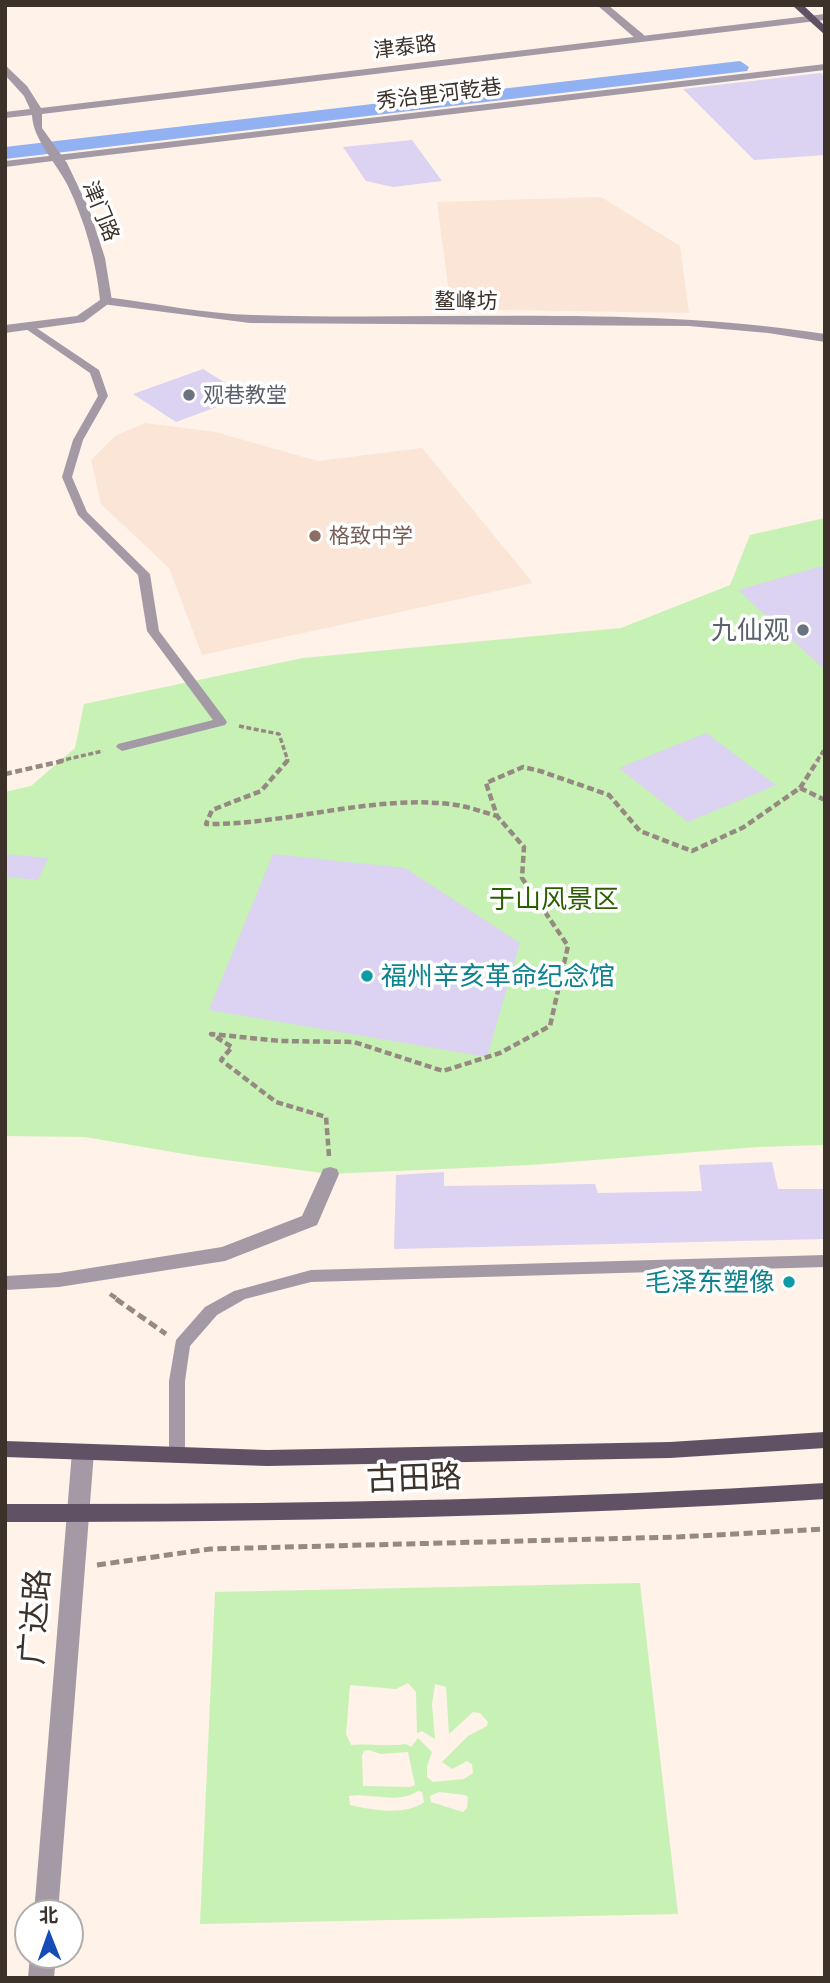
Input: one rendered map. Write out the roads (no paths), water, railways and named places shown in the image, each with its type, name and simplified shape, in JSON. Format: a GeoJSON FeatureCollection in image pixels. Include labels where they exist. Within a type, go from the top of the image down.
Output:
{"type":"FeatureCollection","features":[{"type":"Feature","properties":{"kind":"main road"},"geometry":{"type":"LineString","coordinates":[[797,5],[825,32]]}},
{"type":"Feature","properties":{"kind":"main road","name":"古田路"},"geometry":{"type":"LineString","coordinates":[[5,1449],[267,1458],[656,1450],[825,1440]]}},
{"type":"Feature","properties":{"kind":"main road","name":"古田路"},"geometry":{"type":"LineString","coordinates":[[5,1513],[262,1514],[607,1504],[825,1491]]}},
{"type":"Feature","properties":{"kind":"street"},"geometry":{"type":"LineString","coordinates":[[602,5],[640,37]]}},
{"type":"Feature","properties":{"kind":"street","name":"津泰路"},"geometry":{"type":"LineString","coordinates":[[8,111],[39,112],[640,37],[825,17]]}},
{"type":"Feature","properties":{"kind":"street","name":"秀治里河乾巷"},"geometry":{"type":"LineString","coordinates":[[5,163],[825,67]]}},
{"type":"Feature","properties":{"kind":"street"},"geometry":{"type":"LineString","coordinates":[[5,68],[39,112],[37,128]]}},
{"type":"Feature","properties":{"kind":"street","name":"津门路"},"geometry":{"type":"LineString","coordinates":[[8,111],[37,128],[50,143],[79,201],[99,257],[106,301]]}},
{"type":"Feature","properties":{"kind":"street"},"geometry":{"type":"LineString","coordinates":[[5,329],[80,319],[106,301]]}},
{"type":"Feature","properties":{"kind":"street","name":"鳌峰坊"},"geometry":{"type":"LineString","coordinates":[[106,301],[250,319],[689,322],[768,329],[825,338]]}},
{"type":"Feature","properties":{"kind":"street"},"geometry":{"type":"LineString","coordinates":[[5,1283],[59,1280],[225,1254],[310,1220],[330,1174]]}},
{"type":"Feature","properties":{"kind":"street","name":"广达路"},"geometry":{"type":"LineString","coordinates":[[47,1899],[82,1451]]}},
{"type":"Feature","properties":{"kind":"lane"},"geometry":{"type":"LineString","coordinates":[[29,327],[95,372],[103,396],[79,440],[67,477],[82,513],[144,574],[153,631],[221,722],[122,747]]}},
{"type":"Feature","properties":{"kind":"lane"},"geometry":{"type":"LineString","coordinates":[[177,1455],[177,1381],[181,1344],[211,1311],[240,1295],[311,1276],[825,1261]]}},
{"type":"Feature","properties":{"kind":"waterway"},"geometry":{"type":"LineString","coordinates":[[5,153],[740,67]]}},
{"type":"Feature","properties":{"kind":"place","name":"观巷教堂"},"geometry":{"type":"Point","coordinates":[189,395]}},
{"type":"Feature","properties":{"kind":"place","name":"格致中学"},"geometry":{"type":"Point","coordinates":[315,536]}},
{"type":"Feature","properties":{"kind":"place","name":"九仙观"},"geometry":{"type":"Point","coordinates":[803,630]}},
{"type":"Feature","properties":{"kind":"place","name":"福州辛亥革命纪念馆"},"geometry":{"type":"Point","coordinates":[367,976]}},
{"type":"Feature","properties":{"kind":"place","name":"毛泽东塑像"},"geometry":{"type":"Point","coordinates":[789,1282]}},
{"type":"Feature","properties":{"kind":"park label","name":"于山风景区"},"geometry":{"type":"Point","coordinates":[554,899]}}]}
